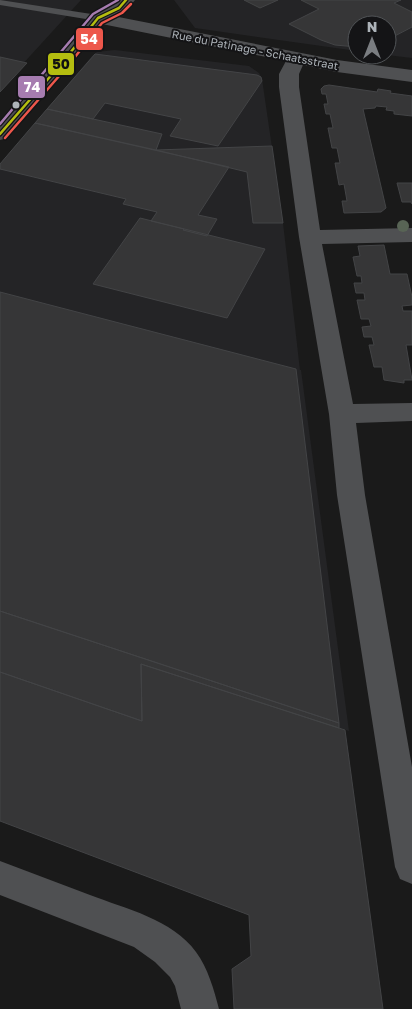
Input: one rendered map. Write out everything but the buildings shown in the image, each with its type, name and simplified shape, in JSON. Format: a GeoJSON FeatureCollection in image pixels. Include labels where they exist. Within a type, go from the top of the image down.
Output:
{"type":"FeatureCollection","features":[{"type":"Feature","properties":{"kind":"main road"},"geometry":{"type":"LineString","coordinates":[[0,134],[62,63],[100,9],[119,8],[126,0]]}},
{"type":"Feature","properties":{"kind":"street","name":"Rue du Patinage - Schaatsstraat"},"geometry":{"type":"LineString","coordinates":[[100,9],[297,58],[337,66],[412,76]]}},
{"type":"Feature","properties":{"kind":"street"},"geometry":{"type":"LineString","coordinates":[[297,58],[290,74],[289,87],[310,237],[342,414],[351,495],[412,867]]}},
{"type":"Feature","properties":{"kind":"street"},"geometry":{"type":"LineString","coordinates":[[310,237],[412,235]]}},
{"type":"Feature","properties":{"kind":"street"},"geometry":{"type":"LineString","coordinates":[[342,414],[412,412]]}},
{"type":"Feature","properties":{"kind":"street"},"geometry":{"type":"LineString","coordinates":[[0,878],[146,934],[165,946],[182,960],[192,978],[200,1009]]}},
{"type":"Feature","properties":{"kind":"lane"},"geometry":{"type":"LineString","coordinates":[[0,2],[100,9]]}},
{"type":"Feature","properties":{"kind":"shaded area"},"geometry":{"type":"Polygon","coordinates":[[[0,0],[81,0],[0,89],[0,0]]]}},
{"type":"Feature","properties":{"kind":"shaded area"},"geometry":{"type":"Polygon","coordinates":[[[174,0],[412,0],[412,58],[397,56],[397,15],[347,15],[347,50],[195,28],[174,0]]]}},
{"type":"Feature","properties":{"kind":"shaded area"},"geometry":{"type":"Polygon","coordinates":[[[115,50],[249,66],[259,73],[262,79],[283,223],[300,370],[349,731],[142,664],[0,672],[0,164],[92,56],[97,52],[115,50]]]}},
{"type":"Feature","properties":{"kind":"transit line","name":"74"},"geometry":{"type":"LineString","coordinates":[[0,124],[93,14],[118,0]]}},
{"type":"Feature","properties":{"kind":"transit line","name":"50"},"geometry":{"type":"LineString","coordinates":[[0,134],[62,63],[98,18],[119,8],[126,0]]}},
{"type":"Feature","properties":{"kind":"transit line","name":"54"},"geometry":{"type":"LineString","coordinates":[[5,138],[67,67],[102,23],[122,13],[131,4]]}}]}
